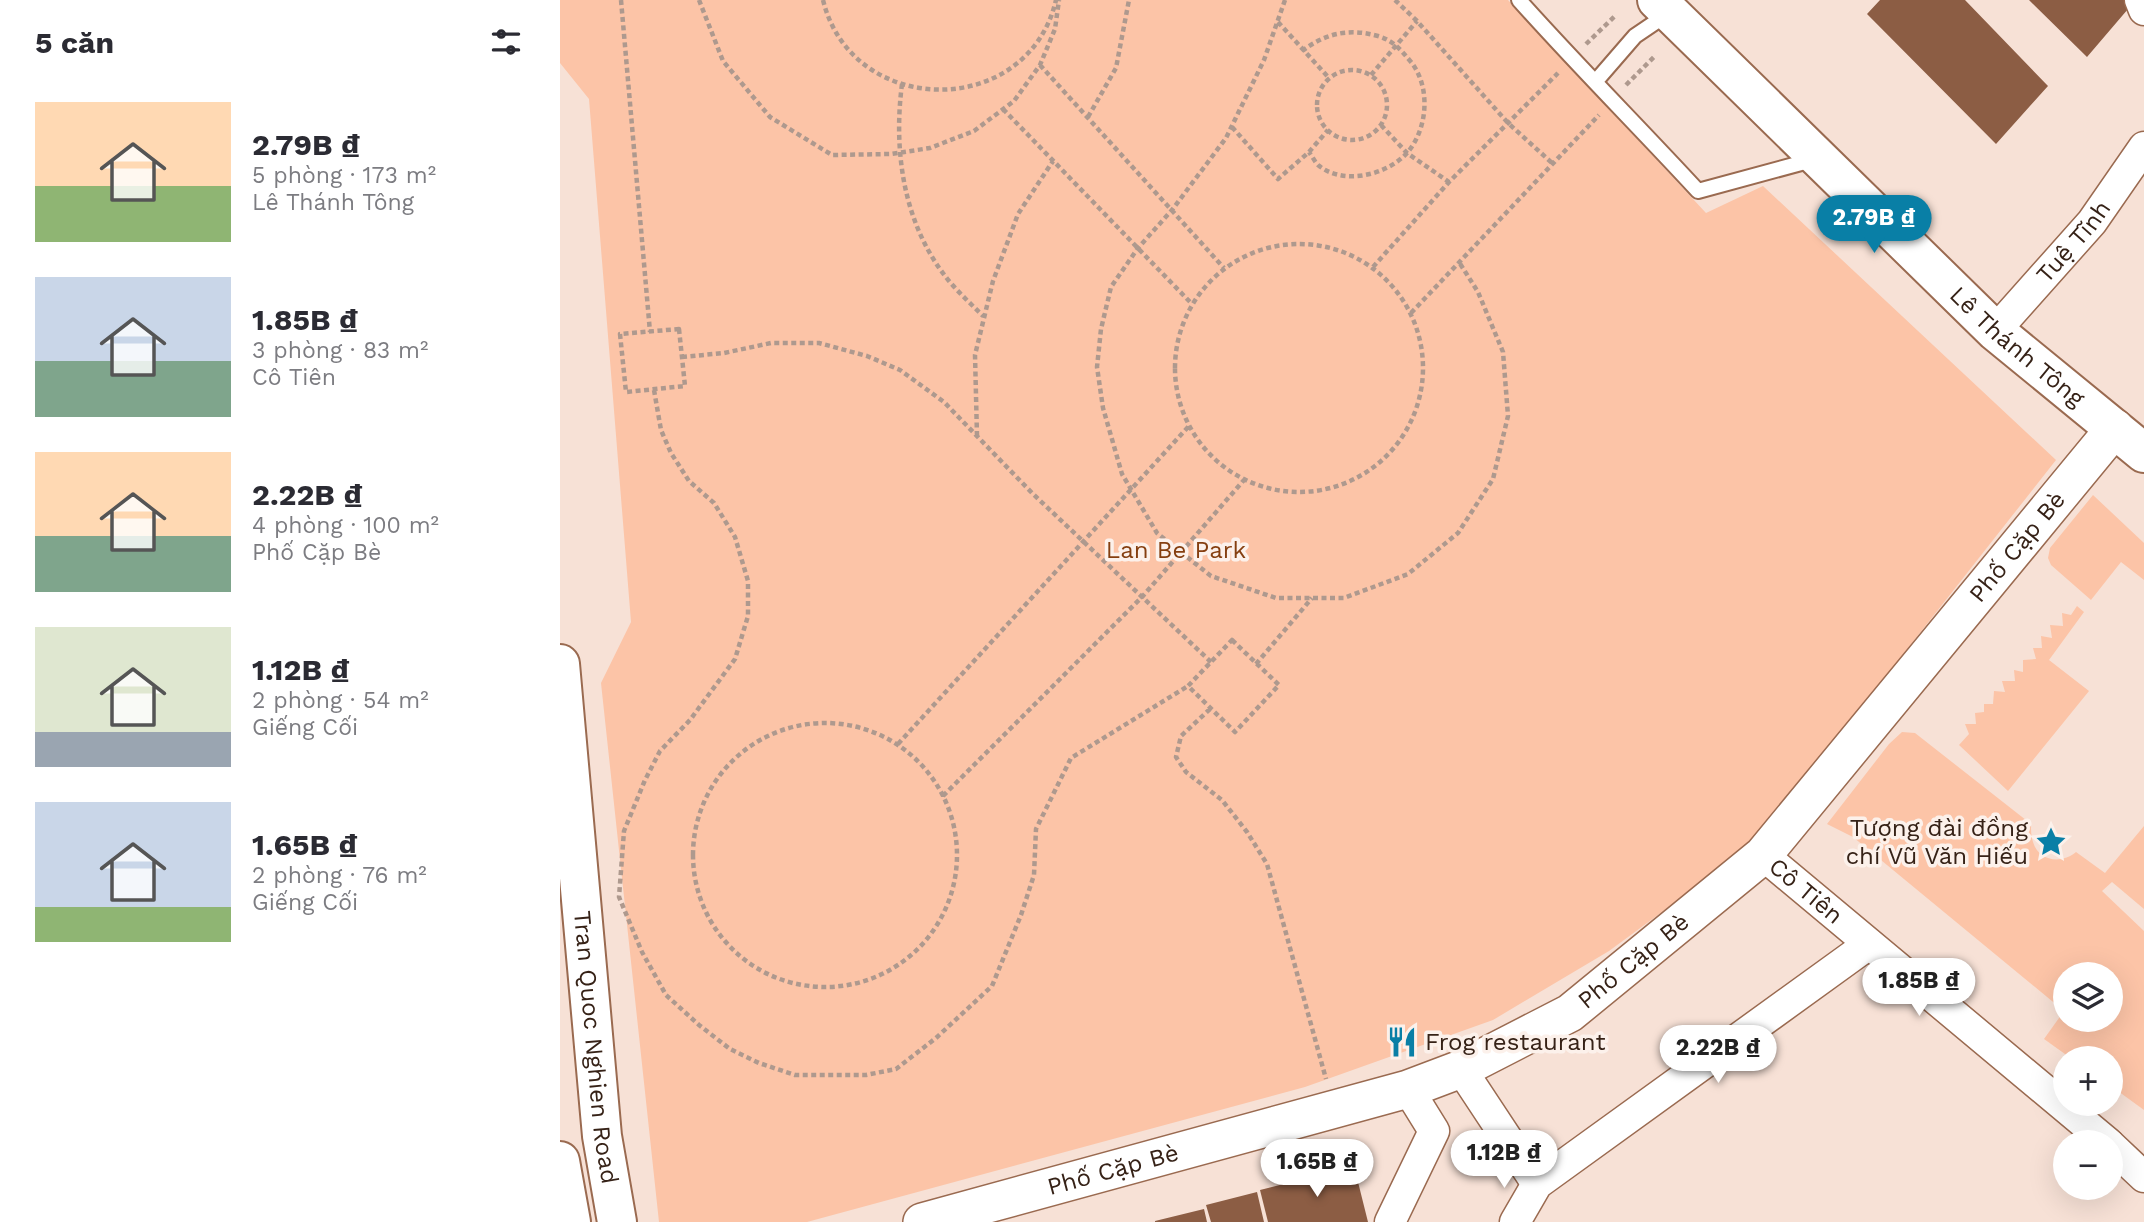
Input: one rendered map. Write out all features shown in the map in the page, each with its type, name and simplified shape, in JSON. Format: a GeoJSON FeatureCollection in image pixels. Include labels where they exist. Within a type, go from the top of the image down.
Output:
{"type":"FeatureCollection","features":[{"type":"Feature","properties":{"kind":"main road","name":"Lê Thánh Tông"},"geometry":{"type":"LineString","coordinates":[[1670,4],[1817,159],[1996,331],[2144,453]]}},
{"type":"Feature","properties":{"kind":"main road","name":"Tran Quoc Nghien Road"},"geometry":{"type":"LineString","coordinates":[[560,664],[602,1136],[617,1222]]}},
{"type":"Feature","properties":{"kind":"main road","name":"Tran Quoc Nghien Road"},"geometry":{"type":"LineString","coordinates":[[560,1161],[571,1222]]}},
{"type":"Feature","properties":{"kind":"street"},"geometry":{"type":"LineString","coordinates":[[2140,0],[2144,10]]}},
{"type":"Feature","properties":{"kind":"street","name":"Tuệ Tĩnh"},"geometry":{"type":"LineString","coordinates":[[1996,331],[2092,222],[2144,147]]}},
{"type":"Feature","properties":{"kind":"street","name":"Phố Cặp Bè"},"geometry":{"type":"LineString","coordinates":[[922,1222],[1408,1089],[1461,1069],[1570,1013],[1763,855],[2115,428]]}},
{"type":"Feature","properties":{"kind":"street","name":"Cô Tiên"},"geometry":{"type":"LineString","coordinates":[[1763,855],[2092,1130]]}},
{"type":"Feature","properties":{"kind":"street"},"geometry":{"type":"LineString","coordinates":[[1515,1222],[1537,1184],[1870,944]]}},
{"type":"Feature","properties":{"kind":"street"},"geometry":{"type":"LineString","coordinates":[[1461,1069],[1537,1184]]}},
{"type":"Feature","properties":{"kind":"street"},"geometry":{"type":"LineString","coordinates":[[1390,1222],[1434,1131],[1408,1089]]}},
{"type":"Feature","properties":{"kind":"street","name":"Cô Tiên"},"geometry":{"type":"LineString","coordinates":[[2123,1157],[2144,1177]]}},
{"type":"Feature","properties":{"kind":"lane"},"geometry":{"type":"LineString","coordinates":[[1519,0],[1698,191],[1817,159]]}},
{"type":"Feature","properties":{"kind":"lane"},"geometry":{"type":"LineString","coordinates":[[1596,81],[1635,36],[1670,4]]}},
{"type":"Feature","properties":{"kind":"path"},"geometry":{"type":"LineString","coordinates":[[621,0],[650,332]]}},
{"type":"Feature","properties":{"kind":"path"},"geometry":{"type":"LineString","coordinates":[[699,0],[723,61],[770,117],[832,155],[900,153],[930,148],[974,131],[1014,101],[1040,65],[1055,29],[1057,0]]}},
{"type":"Feature","properties":{"kind":"path"},"geometry":{"type":"LineString","coordinates":[[822,0],[827,18],[849,52],[881,77],[920,90],[961,90],[999,76],[1031,51],[1052,16],[1057,0]]}},
{"type":"Feature","properties":{"kind":"path"},"geometry":{"type":"LineString","coordinates":[[1088,117],[1116,68],[1129,0]]}},
{"type":"Feature","properties":{"kind":"path"},"geometry":{"type":"LineString","coordinates":[[1285,0],[1264,60],[1226,138],[1172,210],[1138,248],[1111,288],[1101,329],[1097,367],[1103,408],[1122,474],[1157,533],[1211,576],[1276,598],[1344,597],[1408,574],[1458,533],[1493,479],[1508,416],[1503,352],[1478,292],[1459,262]]}},
{"type":"Feature","properties":{"kind":"path"},"geometry":{"type":"LineString","coordinates":[[1395,0],[1418,21],[1508,123],[1552,163]]}},
{"type":"Feature","properties":{"kind":"path"},"geometry":{"type":"LineString","coordinates":[[1373,267],[1449,182],[1616,15]]}},
{"type":"Feature","properties":{"kind":"path"},"geometry":{"type":"LineString","coordinates":[[1371,75],[1418,21]]}},
{"type":"Feature","properties":{"kind":"path"},"geometry":{"type":"LineString","coordinates":[[1278,22],[1329,78]]}},
{"type":"Feature","properties":{"kind":"path"},"geometry":{"type":"LineString","coordinates":[[1302,51],[1316,40],[1338,32],[1360,31],[1382,37],[1397,45],[1415,67],[1423,89],[1424,111],[1419,134],[1407,153],[1385,170],[1361,177],[1335,173],[1319,166],[1309,152]]}},
{"type":"Feature","properties":{"kind":"path"},"geometry":{"type":"LineString","coordinates":[[1411,313],[1655,56]]}},
{"type":"Feature","properties":{"kind":"path"},"geometry":{"type":"LineString","coordinates":[[1040,65],[1224,268]]}},
{"type":"Feature","properties":{"kind":"path"},"geometry":{"type":"LineString","coordinates":[[1350,70],[1361,71],[1371,75],[1379,83],[1387,103],[1381,125],[1372,134],[1362,139],[1338,137],[1321,121],[1317,110],[1318,98],[1329,78],[1350,70]]}},
{"type":"Feature","properties":{"kind":"path"},"geometry":{"type":"LineString","coordinates":[[902,84],[897,119],[906,197],[921,238],[949,281],[984,317]]}},
{"type":"Feature","properties":{"kind":"path"},"geometry":{"type":"LineString","coordinates":[[1003,109],[1192,304]]}},
{"type":"Feature","properties":{"kind":"path"},"geometry":{"type":"LineString","coordinates":[[1381,125],[1407,153],[1449,182]]}},
{"type":"Feature","properties":{"kind":"path"},"geometry":{"type":"LineString","coordinates":[[1232,127],[1278,179],[1309,152],[1328,130]]}},
{"type":"Feature","properties":{"kind":"path"},"geometry":{"type":"LineString","coordinates":[[977,437],[975,355],[993,281],[1018,214],[1053,160]]}},
{"type":"Feature","properties":{"kind":"path"},"geometry":{"type":"LineString","coordinates":[[1282,244],[1314,244],[1345,252],[1373,267],[1388,280],[1411,313],[1422,350],[1422,388],[1410,425],[1387,457],[1356,479],[1319,492],[1280,491],[1244,480],[1222,466],[1203,448],[1189,426],[1178,396],[1175,365],[1180,333],[1192,304],[1224,268],[1252,252],[1282,244]]}},
{"type":"Feature","properties":{"kind":"path"},"geometry":{"type":"LineString","coordinates":[[679,328],[685,386],[626,392],[620,334],[650,332],[679,328]]}},
{"type":"Feature","properties":{"kind":"path"},"geometry":{"type":"LineString","coordinates":[[682,358],[771,343],[819,343],[867,356],[900,370],[944,402],[1083,541],[1211,662]]}},
{"type":"Feature","properties":{"kind":"path"},"geometry":{"type":"LineString","coordinates":[[654,390],[661,430],[671,453],[689,481],[714,503],[735,537],[748,581],[748,616],[735,659],[690,720],[660,751],[645,780],[624,831],[619,897],[642,952],[666,995],[730,1049],[759,1063],[795,1075],[866,1075],[896,1069],[936,1038],[992,986],[1034,875],[1036,829],[1071,758],[1188,687],[1232,640],[1279,685],[1235,732],[1188,687]]}},
{"type":"Feature","properties":{"kind":"path"},"geometry":{"type":"LineString","coordinates":[[898,744],[1189,426]]}},
{"type":"Feature","properties":{"kind":"path"},"geometry":{"type":"LineString","coordinates":[[943,796],[1142,597],[1244,480]]}},
{"type":"Feature","properties":{"kind":"path"},"geometry":{"type":"LineString","coordinates":[[1256,664],[1312,598]]}},
{"type":"Feature","properties":{"kind":"path"},"geometry":{"type":"LineString","coordinates":[[1210,709],[1181,736],[1176,757],[1186,772],[1222,800],[1267,863],[1335,1111]]}},
{"type":"Feature","properties":{"kind":"path"},"geometry":{"type":"LineString","coordinates":[[833,722],[867,729],[898,744],[924,767],[943,796],[955,829],[957,864],[950,898],[935,929],[912,955],[884,974],[850,985],[816,988],[782,981],[751,965],[725,943],[706,914],[695,881],[693,846],[699,812],[715,781],[737,755],[766,736],[798,724],[833,722]]}},
{"type":"Feature","properties":{"kind":"green space","name":"Lan Be Park"},"geometry":{"type":"Polygon","coordinates":[[[560,0],[1508,0],[1706,213],[1763,186],[2056,460],[1753,845],[1609,951],[1493,1020],[1305,1087],[807,1222],[659,1222],[601,683],[631,622],[589,99],[560,63],[560,0]]]}},
{"type":"Feature","properties":{"kind":"green space"},"geometry":{"type":"Polygon","coordinates":[[[2093,495],[2144,543],[2144,580],[2121,562],[2091,600],[2051,565],[2048,558],[2050,548],[2093,495]]]}},
{"type":"Feature","properties":{"kind":"green space"},"geometry":{"type":"Polygon","coordinates":[[[2077,606],[2084,612],[2049,660],[2089,691],[2008,791],[1959,745],[1969,734],[1965,724],[1976,724],[1975,713],[1984,712],[1984,704],[1993,704],[1994,691],[2005,692],[2002,681],[2015,681],[2014,670],[2023,672],[2023,660],[2036,659],[2033,648],[2042,648],[2041,636],[2052,638],[2050,625],[2063,626],[2062,613],[2071,615],[2077,606]]]}},
{"type":"Feature","properties":{"kind":"green space"},"geometry":{"type":"Polygon","coordinates":[[[1902,732],[1915,733],[2031,824],[2031,836],[2036,849],[2046,857],[2064,858],[2076,852],[2105,873],[2144,826],[2144,909],[2112,882],[2102,891],[2144,931],[2144,1110],[2123,1095],[2123,1046],[2054,1046],[2044,1039],[2053,1026],[2053,1032],[2123,1032],[2123,962],[2053,962],[2053,1002],[1853,837],[1827,824],[1889,744],[1902,732]]]}},
{"type":"Feature","properties":{"kind":"building"},"geometry":{"type":"Polygon","coordinates":[[[1880,0],[1965,0],[2048,86],[1996,144],[1867,14],[1880,0]]]}},
{"type":"Feature","properties":{"kind":"building"},"geometry":{"type":"Polygon","coordinates":[[[2029,0],[2132,0],[2134,2],[2087,57],[2029,0]]]}},
{"type":"Feature","properties":{"kind":"building"},"geometry":{"type":"Polygon","coordinates":[[[1354,1166],[1368,1222],[1268,1222],[1260,1190],[1354,1166]]]}},
{"type":"Feature","properties":{"kind":"building"},"geometry":{"type":"Polygon","coordinates":[[[1257,1192],[1264,1222],[1211,1222],[1206,1205],[1257,1192]]]}},
{"type":"Feature","properties":{"kind":"building"},"geometry":{"type":"Polygon","coordinates":[[[1204,1209],[1207,1222],[1155,1222],[1155,1221],[1204,1209]]]}},
{"type":"Feature","properties":{"kind":"place","name":"Tượng đài đồng chí Vũ Văn Hiếu"},"geometry":{"type":"Point","coordinates":[2051,842]}},
{"type":"Feature","properties":{"kind":"place","name":"Frog restaurant"},"geometry":{"type":"Point","coordinates":[1402,1042]}}]}
